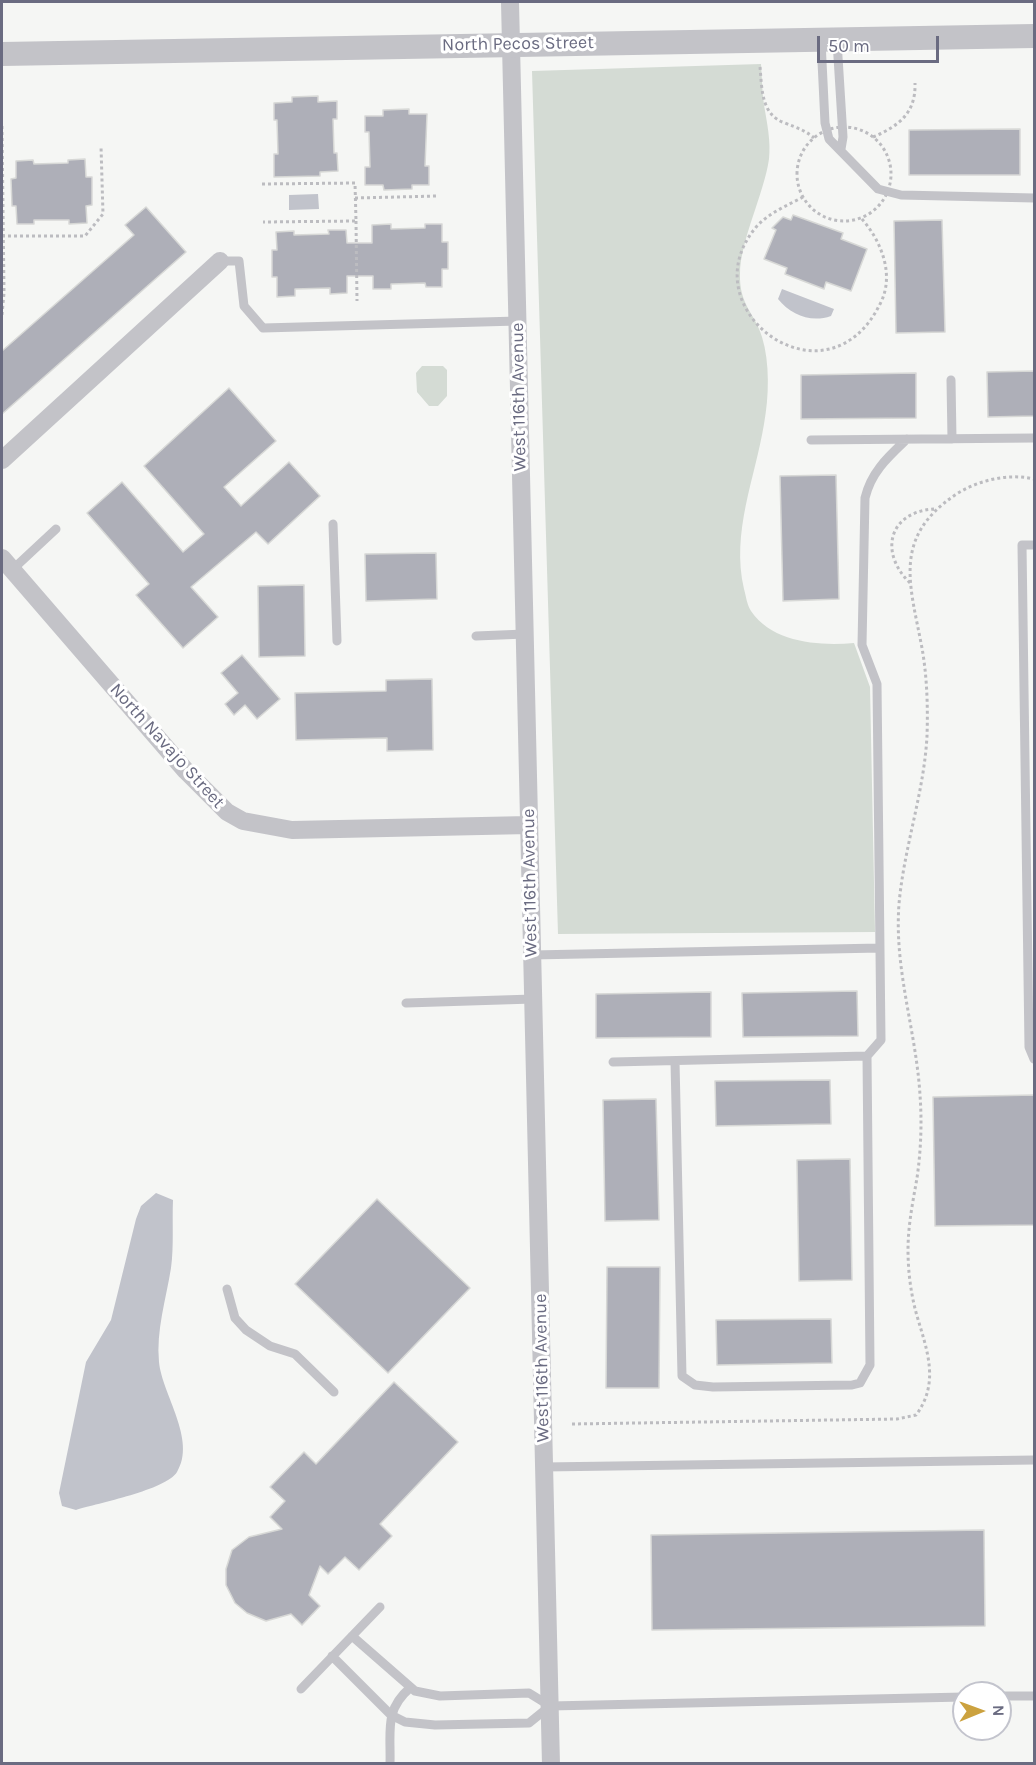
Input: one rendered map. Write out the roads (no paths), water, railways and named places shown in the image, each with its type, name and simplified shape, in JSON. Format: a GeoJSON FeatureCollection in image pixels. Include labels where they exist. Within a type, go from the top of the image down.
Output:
{"type":"FeatureCollection","features":[{"type":"Feature","properties":{"kind":"street","name":"West 116th Avenue"},"geometry":{"type":"LineString","coordinates":[[510,2],[551,1764]]}},
{"type":"Feature","properties":{"kind":"street","name":"North Pecos Street"},"geometry":{"type":"LineString","coordinates":[[2,54],[1035,36]]}},
{"type":"Feature","properties":{"kind":"street"},"geometry":{"type":"LineString","coordinates":[[2,460],[220,261]]}},
{"type":"Feature","properties":{"kind":"street","name":"North Navajo Street"},"geometry":{"type":"LineString","coordinates":[[7,564],[186,771],[227,812],[243,821],[292,830],[529,825]]}},
{"type":"Feature","properties":{"kind":"lane"},"geometry":{"type":"LineString","coordinates":[[829,38],[825,123],[831,144],[841,149],[869,183],[887,193],[968,198],[1035,198]]}},
{"type":"Feature","properties":{"kind":"lane"},"geometry":{"type":"LineString","coordinates":[[829,38],[843,137],[841,149]]}},
{"type":"Feature","properties":{"kind":"lane"},"geometry":{"type":"LineString","coordinates":[[220,261],[239,261],[244,306],[263,328],[518,321]]}},
{"type":"Feature","properties":{"kind":"lane"},"geometry":{"type":"LineString","coordinates":[[951,380],[952,439]]}},
{"type":"Feature","properties":{"kind":"lane"},"geometry":{"type":"LineString","coordinates":[[811,440],[1035,438]]}},
{"type":"Feature","properties":{"kind":"lane"},"geometry":{"type":"LineString","coordinates":[[675,1060],[682,1376],[695,1385],[712,1387],[860,1383],[870,1365],[867,1056],[881,1040],[877,684],[862,645],[865,498],[878,470],[907,439]]}},
{"type":"Feature","properties":{"kind":"lane"},"geometry":{"type":"LineString","coordinates":[[333,524],[337,641]]}},
{"type":"Feature","properties":{"kind":"lane"},"geometry":{"type":"LineString","coordinates":[[7,564],[56,529]]}},
{"type":"Feature","properties":{"kind":"lane"},"geometry":{"type":"LineString","coordinates":[[1035,545],[1022,546],[1029,1047],[1035,1059]]}},
{"type":"Feature","properties":{"kind":"lane"},"geometry":{"type":"LineString","coordinates":[[476,636],[525,634]]}},
{"type":"Feature","properties":{"kind":"lane"},"geometry":{"type":"LineString","coordinates":[[532,955],[880,948]]}},
{"type":"Feature","properties":{"kind":"lane"},"geometry":{"type":"LineString","coordinates":[[406,1002],[533,999]]}},
{"type":"Feature","properties":{"kind":"lane"},"geometry":{"type":"LineString","coordinates":[[613,1062],[867,1056]]}},
{"type":"Feature","properties":{"kind":"lane"},"geometry":{"type":"LineString","coordinates":[[227,1289],[235,1318],[246,1330],[270,1346],[295,1354],[334,1392]]}},
{"type":"Feature","properties":{"kind":"lane"},"geometry":{"type":"LineString","coordinates":[[544,1467],[1035,1460]]}},
{"type":"Feature","properties":{"kind":"lane"},"geometry":{"type":"LineString","coordinates":[[301,1689],[380,1607]]}},
{"type":"Feature","properties":{"kind":"lane"},"geometry":{"type":"LineString","coordinates":[[352,1636],[410,1688],[440,1696],[529,1693],[550,1706],[952,1697]]}},
{"type":"Feature","properties":{"kind":"lane"},"geometry":{"type":"LineString","coordinates":[[332,1656],[391,1715],[405,1722],[435,1725],[528,1723],[550,1706]]}},
{"type":"Feature","properties":{"kind":"lane"},"geometry":{"type":"LineString","coordinates":[[390,1764],[391,1715],[396,1700],[410,1688]]}},
{"type":"Feature","properties":{"kind":"lane"},"geometry":{"type":"LineString","coordinates":[[1012,1696],[1035,1696]]}}]}
